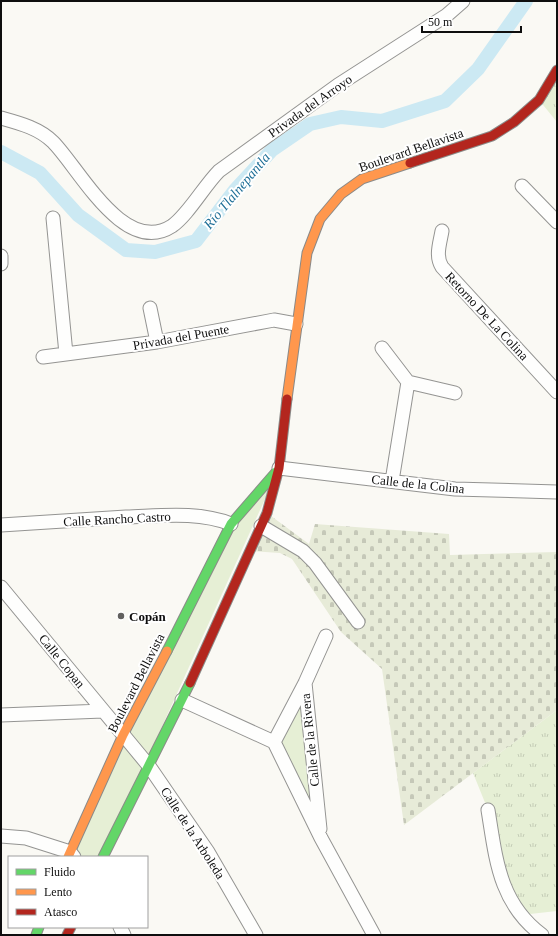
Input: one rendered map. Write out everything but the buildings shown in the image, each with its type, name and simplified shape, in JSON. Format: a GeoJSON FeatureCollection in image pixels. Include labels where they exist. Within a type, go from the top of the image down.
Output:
{"type":"FeatureCollection","features":[{"type":"Feature","properties":{"kind":"main road","name":"Boulevard Bellavista"},"geometry":{"type":"LineString","coordinates":[[104,856],[182,700],[267,513],[279,468],[296,324],[307,253],[320,219],[340,194],[362,179],[492,136],[514,122],[539,100],[557,70]]}},
{"type":"Feature","properties":{"kind":"main road","name":"Boulevard Bellavista"},"geometry":{"type":"LineString","coordinates":[[71,855],[123,735],[194,600],[231,524],[279,468]]}},
{"type":"Feature","properties":{"kind":"street","name":"Privada del Arroyo"},"geometry":{"type":"LineString","coordinates":[[1,118],[32,127],[52,142],[113,216],[135,229],[154,232],[172,226],[187,210],[219,170],[338,85],[447,15],[463,1]]}},
{"type":"Feature","properties":{"kind":"street"},"geometry":{"type":"LineString","coordinates":[[522,186],[557,222]]}},
{"type":"Feature","properties":{"kind":"street"},"geometry":{"type":"LineString","coordinates":[[53,218],[66,354]]}},
{"type":"Feature","properties":{"kind":"street","name":"Retorno De La Colina"},"geometry":{"type":"LineString","coordinates":[[442,231],[438,261],[442,267],[557,392]]}},
{"type":"Feature","properties":{"kind":"street"},"geometry":{"type":"LineString","coordinates":[[1,256],[1,264]]}},
{"type":"Feature","properties":{"kind":"street"},"geometry":{"type":"LineString","coordinates":[[150,308],[157,342]]}},
{"type":"Feature","properties":{"kind":"street","name":"Privada del Puente"},"geometry":{"type":"LineString","coordinates":[[43,357],[157,342],[274,320],[296,324]]}},
{"type":"Feature","properties":{"kind":"street"},"geometry":{"type":"LineString","coordinates":[[382,348],[408,382],[455,393]]}},
{"type":"Feature","properties":{"kind":"street"},"geometry":{"type":"LineString","coordinates":[[392,481],[408,382]]}},
{"type":"Feature","properties":{"kind":"street","name":"Calle de la Colina"},"geometry":{"type":"LineString","coordinates":[[279,468],[455,489],[557,492]]}},
{"type":"Feature","properties":{"kind":"street","name":"Calle Rancho Castro"},"geometry":{"type":"LineString","coordinates":[[1,525],[146,516],[201,516],[217,518],[231,524]]}},
{"type":"Feature","properties":{"kind":"street"},"geometry":{"type":"LineString","coordinates":[[261,526],[289,541],[307,555],[358,622]]}},
{"type":"Feature","properties":{"kind":"street","name":"Calle Copan"},"geometry":{"type":"LineString","coordinates":[[1,587],[123,735]]}},
{"type":"Feature","properties":{"kind":"street"},"geometry":{"type":"LineString","coordinates":[[304,683],[326,636]]}},
{"type":"Feature","properties":{"kind":"street","name":"Calle de la Rivera"},"geometry":{"type":"LineString","coordinates":[[304,683],[274,742],[321,838],[374,935]]}},
{"type":"Feature","properties":{"kind":"street","name":"Calle de la Rivera"},"geometry":{"type":"LineString","coordinates":[[304,683],[321,838]]}},
{"type":"Feature","properties":{"kind":"street"},"geometry":{"type":"LineString","coordinates":[[182,700],[274,742]]}},
{"type":"Feature","properties":{"kind":"street"},"geometry":{"type":"LineString","coordinates":[[1,715],[103,711]]}},
{"type":"Feature","properties":{"kind":"street","name":"Calle de la Arboleda"},"geometry":{"type":"LineString","coordinates":[[123,735],[149,766],[208,852],[256,935]]}},
{"type":"Feature","properties":{"kind":"street"},"geometry":{"type":"LineString","coordinates":[[488,810],[496,861],[507,896],[521,915],[542,935]]}},
{"type":"Feature","properties":{"kind":"street"},"geometry":{"type":"LineString","coordinates":[[1,836],[26,838],[71,855]]}},
{"type":"Feature","properties":{"kind":"green space"},"geometry":{"type":"Polygon","coordinates":[[[557,70],[557,122],[539,100],[557,70]]]}},
{"type":"Feature","properties":{"kind":"green space"},"geometry":{"type":"Polygon","coordinates":[[[279,468],[103,856],[68,856],[231,524],[279,468]]]}},
{"type":"Feature","properties":{"kind":"green space"},"geometry":{"type":"Polygon","coordinates":[[[267,513],[309,544],[315,524],[449,534],[450,555],[557,552],[557,710],[404,825],[382,669],[341,632],[292,559],[280,553],[249,551],[267,513]]]}},
{"type":"Feature","properties":{"kind":"green space"},"geometry":{"type":"Polygon","coordinates":[[[305,683],[321,838],[274,742],[305,683]]]}},
{"type":"Feature","properties":{"kind":"green space"},"geometry":{"type":"Polygon","coordinates":[[[557,710],[557,911],[521,915],[507,896],[488,810],[473,773],[557,710]]]}},
{"type":"Feature","properties":{"kind":"waterway","name":"Río Tlalnepantla"},"geometry":{"type":"LineString","coordinates":[[1,152],[40,173],[78,215],[126,250],[155,252],[196,241],[235,190],[272,150],[310,124],[341,117],[382,121],[445,101],[478,69],[526,1]]}},
{"type":"Feature","properties":{"kind":"traffic: fast"},"geometry":{"type":"LineString","coordinates":[[167,651],[231,524],[276,472]]}},
{"type":"Feature","properties":{"kind":"traffic: fast"},"geometry":{"type":"LineString","coordinates":[[104,856],[190,683]]}},
{"type":"Feature","properties":{"kind":"traffic: fast"},"geometry":{"type":"LineString","coordinates":[[36,935],[39,928]]}},
{"type":"Feature","properties":{"kind":"traffic: slow"},"geometry":{"type":"LineString","coordinates":[[287,399],[307,253],[320,219],[341,194],[362,179],[410,163]]}},
{"type":"Feature","properties":{"kind":"traffic: slow"},"geometry":{"type":"LineString","coordinates":[[68,856],[123,735],[167,651]]}},
{"type":"Feature","properties":{"kind":"traffic: jam"},"geometry":{"type":"LineString","coordinates":[[410,163],[492,136],[514,122],[539,100],[557,70]]}},
{"type":"Feature","properties":{"kind":"traffic: jam"},"geometry":{"type":"LineString","coordinates":[[190,683],[267,513],[279,468],[287,399]]}},
{"type":"Feature","properties":{"kind":"traffic: jam"},"geometry":{"type":"LineString","coordinates":[[67,935],[70,928]]}},
{"type":"Feature","properties":{"kind":"place","name":"Copán"},"geometry":{"type":"Point","coordinates":[121,616]}}]}
